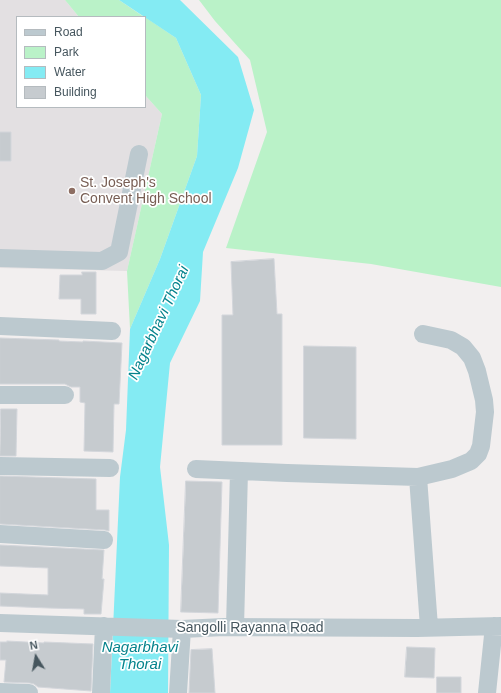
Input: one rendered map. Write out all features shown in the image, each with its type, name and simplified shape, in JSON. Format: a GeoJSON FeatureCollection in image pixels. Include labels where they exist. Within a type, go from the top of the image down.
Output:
{"type":"FeatureCollection","features":[{"type":"Feature","properties":{"kind":"street"},"geometry":{"type":"LineString","coordinates":[[0,258],[102,260],[120,252],[139,154]]}},
{"type":"Feature","properties":{"kind":"street"},"geometry":{"type":"LineString","coordinates":[[0,326],[112,331]]}},
{"type":"Feature","properties":{"kind":"street"},"geometry":{"type":"LineString","coordinates":[[196,469],[418,477],[452,469],[471,461],[478,454],[481,446],[485,412],[482,388],[477,371],[472,358],[463,347],[451,340],[423,334]]}},
{"type":"Feature","properties":{"kind":"street"},"geometry":{"type":"LineString","coordinates":[[0,395],[65,395]]}},
{"type":"Feature","properties":{"kind":"street"},"geometry":{"type":"LineString","coordinates":[[0,466],[110,468]]}},
{"type":"Feature","properties":{"kind":"street"},"geometry":{"type":"LineString","coordinates":[[235,627],[240,471]]}},
{"type":"Feature","properties":{"kind":"street"},"geometry":{"type":"LineString","coordinates":[[418,477],[429,627]]}},
{"type":"Feature","properties":{"kind":"street"},"geometry":{"type":"LineString","coordinates":[[0,534],[104,540]]}},
{"type":"Feature","properties":{"kind":"street","name":"Sangolli Rayanna Road"},"geometry":{"type":"LineString","coordinates":[[0,623],[177,628],[498,626]]}},
{"type":"Feature","properties":{"kind":"street"},"geometry":{"type":"LineString","coordinates":[[492,692],[498,626]]}},
{"type":"Feature","properties":{"kind":"street"},"geometry":{"type":"LineString","coordinates":[[101,693],[107,627]]}},
{"type":"Feature","properties":{"kind":"street"},"geometry":{"type":"LineString","coordinates":[[177,628],[178,693]]}},
{"type":"Feature","properties":{"kind":"street"},"geometry":{"type":"LineString","coordinates":[[0,692],[29,693]]}},
{"type":"Feature","properties":{"kind":"shaded area","name":"St. Joseph's Convent High School"},"geometry":{"type":"Polygon","coordinates":[[[0,0],[65,0],[78,16],[16,16],[16,108],[146,108],[146,96],[162,114],[127,271],[0,268],[0,0]]]}},
{"type":"Feature","properties":{"kind":"green space"},"geometry":{"type":"Polygon","coordinates":[[[65,0],[119,0],[143,16],[78,16],[65,0]]]}},
{"type":"Feature","properties":{"kind":"green space"},"geometry":{"type":"Polygon","coordinates":[[[199,0],[501,0],[501,287],[371,264],[226,248],[267,132],[250,60],[215,21],[199,0]]]}},
{"type":"Feature","properties":{"kind":"green space"},"geometry":{"type":"Polygon","coordinates":[[[146,18],[176,38],[201,95],[197,156],[160,259],[130,329],[127,271],[162,114],[146,96],[146,18]]]}},
{"type":"Feature","properties":{"kind":"water","name":"Nagarbhavi Thorai"},"geometry":{"type":"Polygon","coordinates":[[[119,0],[180,0],[238,57],[254,110],[238,168],[203,252],[200,301],[170,363],[160,467],[169,545],[168,693],[110,693],[120,477],[126,430],[130,329],[160,259],[197,156],[201,95],[176,38],[146,18],[146,16],[143,16],[119,0]]]}},
{"type":"Feature","properties":{"kind":"building"},"geometry":{"type":"Polygon","coordinates":[[[0,132],[11,132],[11,161],[0,161],[0,132]]]}},
{"type":"Feature","properties":{"kind":"building"},"geometry":{"type":"Polygon","coordinates":[[[274,259],[277,314],[282,314],[282,445],[222,445],[222,315],[233,315],[231,262],[274,259]]]}},
{"type":"Feature","properties":{"kind":"building"},"geometry":{"type":"Polygon","coordinates":[[[82,272],[96,272],[96,314],[81,314],[81,299],[59,299],[60,275],[82,275],[82,272]]]}},
{"type":"Feature","properties":{"kind":"building"},"geometry":{"type":"Polygon","coordinates":[[[0,338],[122,343],[119,404],[114,404],[113,452],[84,451],[85,403],[80,402],[80,387],[71,387],[65,384],[0,384],[0,338]]]}},
{"type":"Feature","properties":{"kind":"building"},"geometry":{"type":"Polygon","coordinates":[[[304,346],[356,347],[356,439],[304,438],[304,346]]]}},
{"type":"Feature","properties":{"kind":"building"},"geometry":{"type":"Polygon","coordinates":[[[1,409],[17,409],[16,456],[0,456],[1,409]]]}},
{"type":"Feature","properties":{"kind":"building"},"geometry":{"type":"Polygon","coordinates":[[[0,476],[96,479],[96,510],[109,510],[109,531],[0,524],[0,476]]]}},
{"type":"Feature","properties":{"kind":"building"},"geometry":{"type":"Polygon","coordinates":[[[186,481],[222,482],[218,613],[181,612],[186,481]]]}},
{"type":"Feature","properties":{"kind":"building"},"geometry":{"type":"Polygon","coordinates":[[[0,545],[104,550],[102,579],[104,579],[101,614],[84,614],[84,609],[0,606],[0,593],[48,595],[48,568],[0,566],[0,545]]]}},
{"type":"Feature","properties":{"kind":"building"},"geometry":{"type":"Polygon","coordinates":[[[0,642],[93,644],[91,691],[38,687],[30,683],[4,682],[6,660],[0,660],[0,642]]]}},
{"type":"Feature","properties":{"kind":"building"},"geometry":{"type":"Polygon","coordinates":[[[407,647],[435,648],[434,678],[405,677],[407,647]]]}},
{"type":"Feature","properties":{"kind":"building"},"geometry":{"type":"Polygon","coordinates":[[[212,649],[215,693],[189,693],[191,650],[212,649]]]}},
{"type":"Feature","properties":{"kind":"building"},"geometry":{"type":"Polygon","coordinates":[[[437,677],[461,677],[461,693],[437,693],[437,677]]]}},
{"type":"Feature","properties":{"kind":"place","name":"St. Joseph's Convent High School"},"geometry":{"type":"Point","coordinates":[72,191]}}]}
